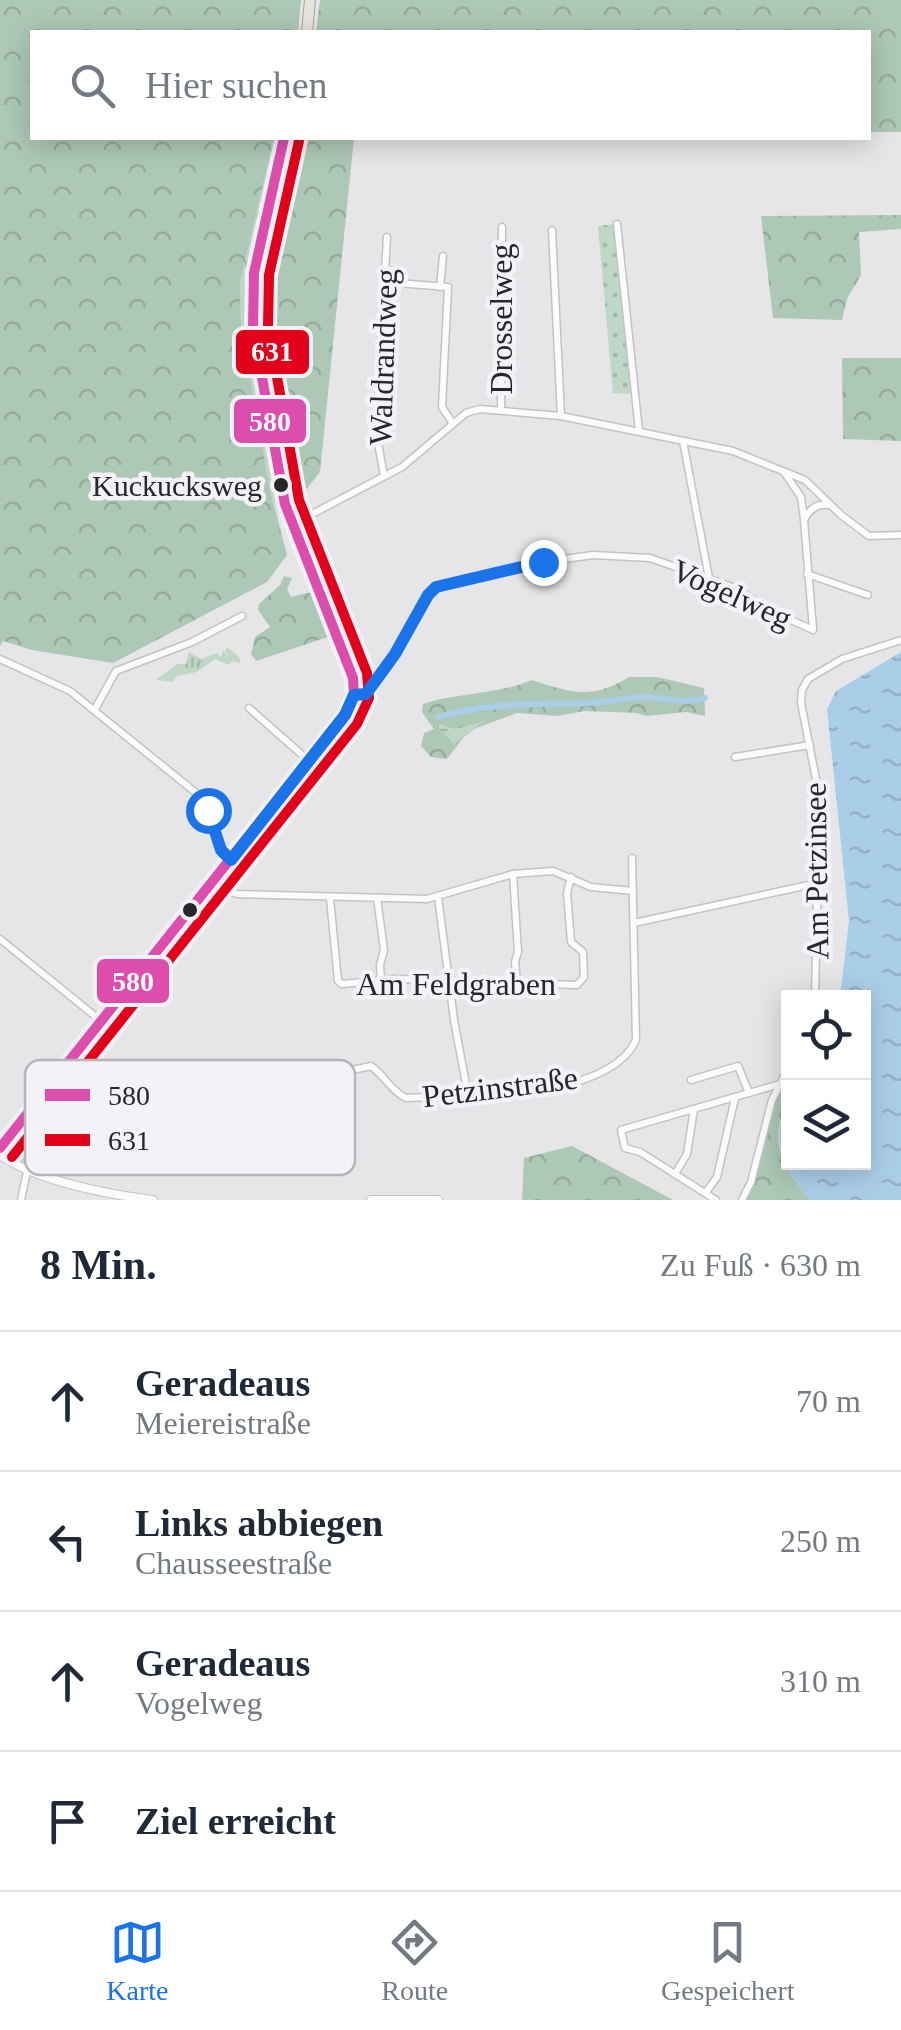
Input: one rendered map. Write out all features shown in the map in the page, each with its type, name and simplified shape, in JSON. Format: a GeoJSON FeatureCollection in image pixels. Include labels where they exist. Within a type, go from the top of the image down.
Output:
{"type":"FeatureCollection","features":[{"type":"Feature","properties":{"kind":"main road"},"geometry":{"type":"LineString","coordinates":[[307,30],[310,0]]}},
{"type":"Feature","properties":{"kind":"main road"},"geometry":{"type":"LineString","coordinates":[[72,1060],[345,715],[354,695],[353,678],[292,524],[277,470],[252,314],[254,273],[284,140]]}},
{"type":"Feature","properties":{"kind":"main road"},"geometry":{"type":"LineString","coordinates":[[0,1152],[25,1120]]}},
{"type":"Feature","properties":{"kind":"street"},"geometry":{"type":"LineString","coordinates":[[617,224],[639,431]]}},
{"type":"Feature","properties":{"kind":"street","name":"Drosselweg"},"geometry":{"type":"LineString","coordinates":[[500,410],[502,227]]}},
{"type":"Feature","properties":{"kind":"street"},"geometry":{"type":"LineString","coordinates":[[552,230],[560,416]]}},
{"type":"Feature","properties":{"kind":"street","name":"Waldrandweg"},"geometry":{"type":"LineString","coordinates":[[384,476],[376,432],[388,237]]}},
{"type":"Feature","properties":{"kind":"street"},"geometry":{"type":"LineString","coordinates":[[440,286],[442,256]]}},
{"type":"Feature","properties":{"kind":"street"},"geometry":{"type":"LineString","coordinates":[[384,282],[448,287],[442,407],[454,424]]}},
{"type":"Feature","properties":{"kind":"street"},"geometry":{"type":"LineString","coordinates":[[292,524],[384,476],[426,450],[466,413],[480,409],[560,416],[733,451],[805,480],[870,536],[901,536]]}},
{"type":"Feature","properties":{"kind":"street"},"geometry":{"type":"LineString","coordinates":[[684,441],[709,578]]}},
{"type":"Feature","properties":{"kind":"street"},"geometry":{"type":"LineString","coordinates":[[783,470],[801,496],[806,573],[868,595]]}},
{"type":"Feature","properties":{"kind":"street"},"geometry":{"type":"LineString","coordinates":[[804,520],[816,506],[832,505]]}},
{"type":"Feature","properties":{"kind":"street","name":"Vogelweg"},"geometry":{"type":"LineString","coordinates":[[354,695],[366,694],[395,654],[428,595],[449,582],[593,555],[650,558],[736,588],[767,609],[813,630],[806,573]]}},
{"type":"Feature","properties":{"kind":"street"},"geometry":{"type":"LineString","coordinates":[[94,709],[116,671],[192,642],[242,616]]}},
{"type":"Feature","properties":{"kind":"street","name":"Am Petzinsee"},"geometry":{"type":"LineString","coordinates":[[815,990],[816,778],[801,703],[804,684],[842,659],[901,640]]}},
{"type":"Feature","properties":{"kind":"street"},"geometry":{"type":"LineString","coordinates":[[0,659],[61,686],[195,792],[208,810],[221,850],[231,860]]}},
{"type":"Feature","properties":{"kind":"street"},"geometry":{"type":"LineString","coordinates":[[249,708],[309,760]]}},
{"type":"Feature","properties":{"kind":"street","name":"Am Petzinsee"},"geometry":{"type":"LineString","coordinates":[[734,756],[810,745]]}},
{"type":"Feature","properties":{"kind":"street","name":"Petzinstraße"},"geometry":{"type":"LineString","coordinates":[[355,1069],[371,1066],[384,1076],[396,1094],[406,1098],[536,1089],[586,1080],[605,1071],[632,1050],[637,1021],[632,858]]}},
{"type":"Feature","properties":{"kind":"street"},"geometry":{"type":"LineString","coordinates":[[212,884],[237,894],[438,897],[513,874],[553,871],[591,887],[633,891]]}},
{"type":"Feature","properties":{"kind":"street"},"geometry":{"type":"LineString","coordinates":[[513,874],[516,982]]}},
{"type":"Feature","properties":{"kind":"street","name":"Am Feldgraben"},"geometry":{"type":"LineString","coordinates":[[330,898],[338,981],[347,986],[381,980],[582,983],[583,952],[571,942],[568,893],[572,876]]}},
{"type":"Feature","properties":{"kind":"street"},"geometry":{"type":"LineString","coordinates":[[634,924],[818,884]]}},
{"type":"Feature","properties":{"kind":"street"},"geometry":{"type":"LineString","coordinates":[[438,897],[468,1095]]}},
{"type":"Feature","properties":{"kind":"street"},"geometry":{"type":"LineString","coordinates":[[377,898],[384,950],[381,980]]}},
{"type":"Feature","properties":{"kind":"street"},"geometry":{"type":"LineString","coordinates":[[0,939],[102,1022]]}},
{"type":"Feature","properties":{"kind":"street"},"geometry":{"type":"LineString","coordinates":[[690,1080],[738,1066],[749,1093]]}},
{"type":"Feature","properties":{"kind":"street"},"geometry":{"type":"LineString","coordinates":[[742,1200],[772,1100],[782,1080]]}},
{"type":"Feature","properties":{"kind":"street"},"geometry":{"type":"LineString","coordinates":[[716,1200],[640,1152],[625,1148],[620,1130],[780,1084]]}},
{"type":"Feature","properties":{"kind":"street"},"geometry":{"type":"LineString","coordinates":[[706,1192],[717,1177],[735,1098]]}},
{"type":"Feature","properties":{"kind":"street"},"geometry":{"type":"LineString","coordinates":[[675,1174],[687,1154],[694,1109]]}},
{"type":"Feature","properties":{"kind":"street"},"geometry":{"type":"LineString","coordinates":[[0,1152],[25,1168]]}},
{"type":"Feature","properties":{"kind":"street"},"geometry":{"type":"LineString","coordinates":[[21,1200],[26,1175]]}},
{"type":"Feature","properties":{"kind":"street"},"geometry":{"type":"LineString","coordinates":[[45,1175],[107,1196],[153,1200]]}},
{"type":"Feature","properties":{"kind":"street"},"geometry":{"type":"LineString","coordinates":[[371,1200],[432,1200]]}},
{"type":"Feature","properties":{"kind":"green space"},"geometry":{"type":"Polygon","coordinates":[[[0,0],[301,0],[298,30],[30,30],[30,140],[274,140],[240,283],[241,326],[270,489],[287,555],[267,582],[113,663],[32,650],[3,641],[0,646],[0,0]]]}},
{"type":"Feature","properties":{"kind":"green space"},"geometry":{"type":"Polygon","coordinates":[[[320,0],[901,0],[901,132],[871,132],[871,30],[316,30],[320,0]]]}},
{"type":"Feature","properties":{"kind":"green space"},"geometry":{"type":"Polygon","coordinates":[[[274,140],[295,140],[263,284],[261,313],[294,505],[278,514],[270,489],[241,326],[240,283],[274,140]]]}},
{"type":"Feature","properties":{"kind":"green space"},"geometry":{"type":"Polygon","coordinates":[[[295,140],[354,140],[320,472],[294,505],[261,313],[263,284],[295,140]]]}},
{"type":"Feature","properties":{"kind":"green space"},"geometry":{"type":"Polygon","coordinates":[[[901,215],[901,229],[859,232],[861,275],[847,299],[842,320],[773,318],[761,216],[901,215]]]}},
{"type":"Feature","properties":{"kind":"green space"},"geometry":{"type":"Polygon","coordinates":[[[615,224],[631,394],[613,393],[598,226],[615,224]]]}},
{"type":"Feature","properties":{"kind":"green space"},"geometry":{"type":"Polygon","coordinates":[[[842,358],[901,358],[901,441],[843,439],[842,358]]]}},
{"type":"Feature","properties":{"kind":"green space"},"geometry":{"type":"Polygon","coordinates":[[[284,576],[292,578],[287,589],[291,597],[312,592],[331,636],[256,661],[251,654],[255,637],[270,627],[258,610],[259,604],[280,585],[284,576]]]}},
{"type":"Feature","properties":{"kind":"green space"},"geometry":{"type":"Polygon","coordinates":[[[225,649],[241,663],[232,661],[229,665],[215,659],[172,682],[156,680],[177,664],[186,664],[189,652],[201,659],[217,653],[221,657],[223,650],[229,657],[225,649]]]}},
{"type":"Feature","properties":{"kind":"green space"},"geometry":{"type":"Polygon","coordinates":[[[629,677],[657,677],[704,688],[705,716],[686,712],[647,716],[585,711],[557,716],[517,713],[474,729],[447,759],[431,757],[421,746],[424,733],[434,729],[422,712],[423,704],[532,680],[581,692],[604,689],[629,677]]]}},
{"type":"Feature","properties":{"kind":"green space"},"geometry":{"type":"Polygon","coordinates":[[[485,721],[454,744],[437,726],[455,729],[485,721]]]}},
{"type":"Feature","properties":{"kind":"green space"},"geometry":{"type":"Polygon","coordinates":[[[781,1086],[781,1170],[789,1170],[810,1200],[745,1200],[781,1086]]]}},
{"type":"Feature","properties":{"kind":"green space"},"geometry":{"type":"Polygon","coordinates":[[[25,1129],[25,1159],[23,1162],[9,1156],[25,1129]]]}},
{"type":"Feature","properties":{"kind":"green space"},"geometry":{"type":"Polygon","coordinates":[[[572,1146],[673,1200],[522,1200],[524,1158],[572,1146]]]}},
{"type":"Feature","properties":{"kind":"water"},"geometry":{"type":"Polygon","coordinates":[[[901,652],[901,1200],[810,1200],[789,1170],[871,1170],[871,990],[841,990],[849,921],[827,709],[836,691],[901,652]]]}},
{"type":"Feature","properties":{"kind":"waterway"},"geometry":{"type":"LineString","coordinates":[[438,717],[512,705],[643,697],[682,701],[705,698]]}},
{"type":"Feature","properties":{"kind":"transit line","name":"580"},"geometry":{"type":"LineString","coordinates":[[70,1060],[345,715],[354,695],[353,678],[285,504],[253,328],[254,273],[284,140]]}},
{"type":"Feature","properties":{"kind":"transit line","name":"631"},"geometry":{"type":"LineString","coordinates":[[89,1060],[357,724],[369,698],[367,673],[299,500],[268,327],[269,275],[299,141]]}},
{"type":"Feature","properties":{"kind":"transit line","name":"580"},"geometry":{"type":"LineString","coordinates":[[0,1148],[25,1117]]}},
{"type":"Feature","properties":{"kind":"transit line","name":"631"},"geometry":{"type":"LineString","coordinates":[[12,1157],[25,1141]]}},
{"type":"Feature","properties":{"kind":"place","name":"Kuckucksweg"},"geometry":{"type":"Point","coordinates":[281,485]}},
{"type":"Feature","properties":{"kind":"route"},"geometry":{"type":"LineString","coordinates":[[208,810],[221,850],[231,860],[345,715],[354,695],[366,694],[436,587],[543,562]]}}]}
